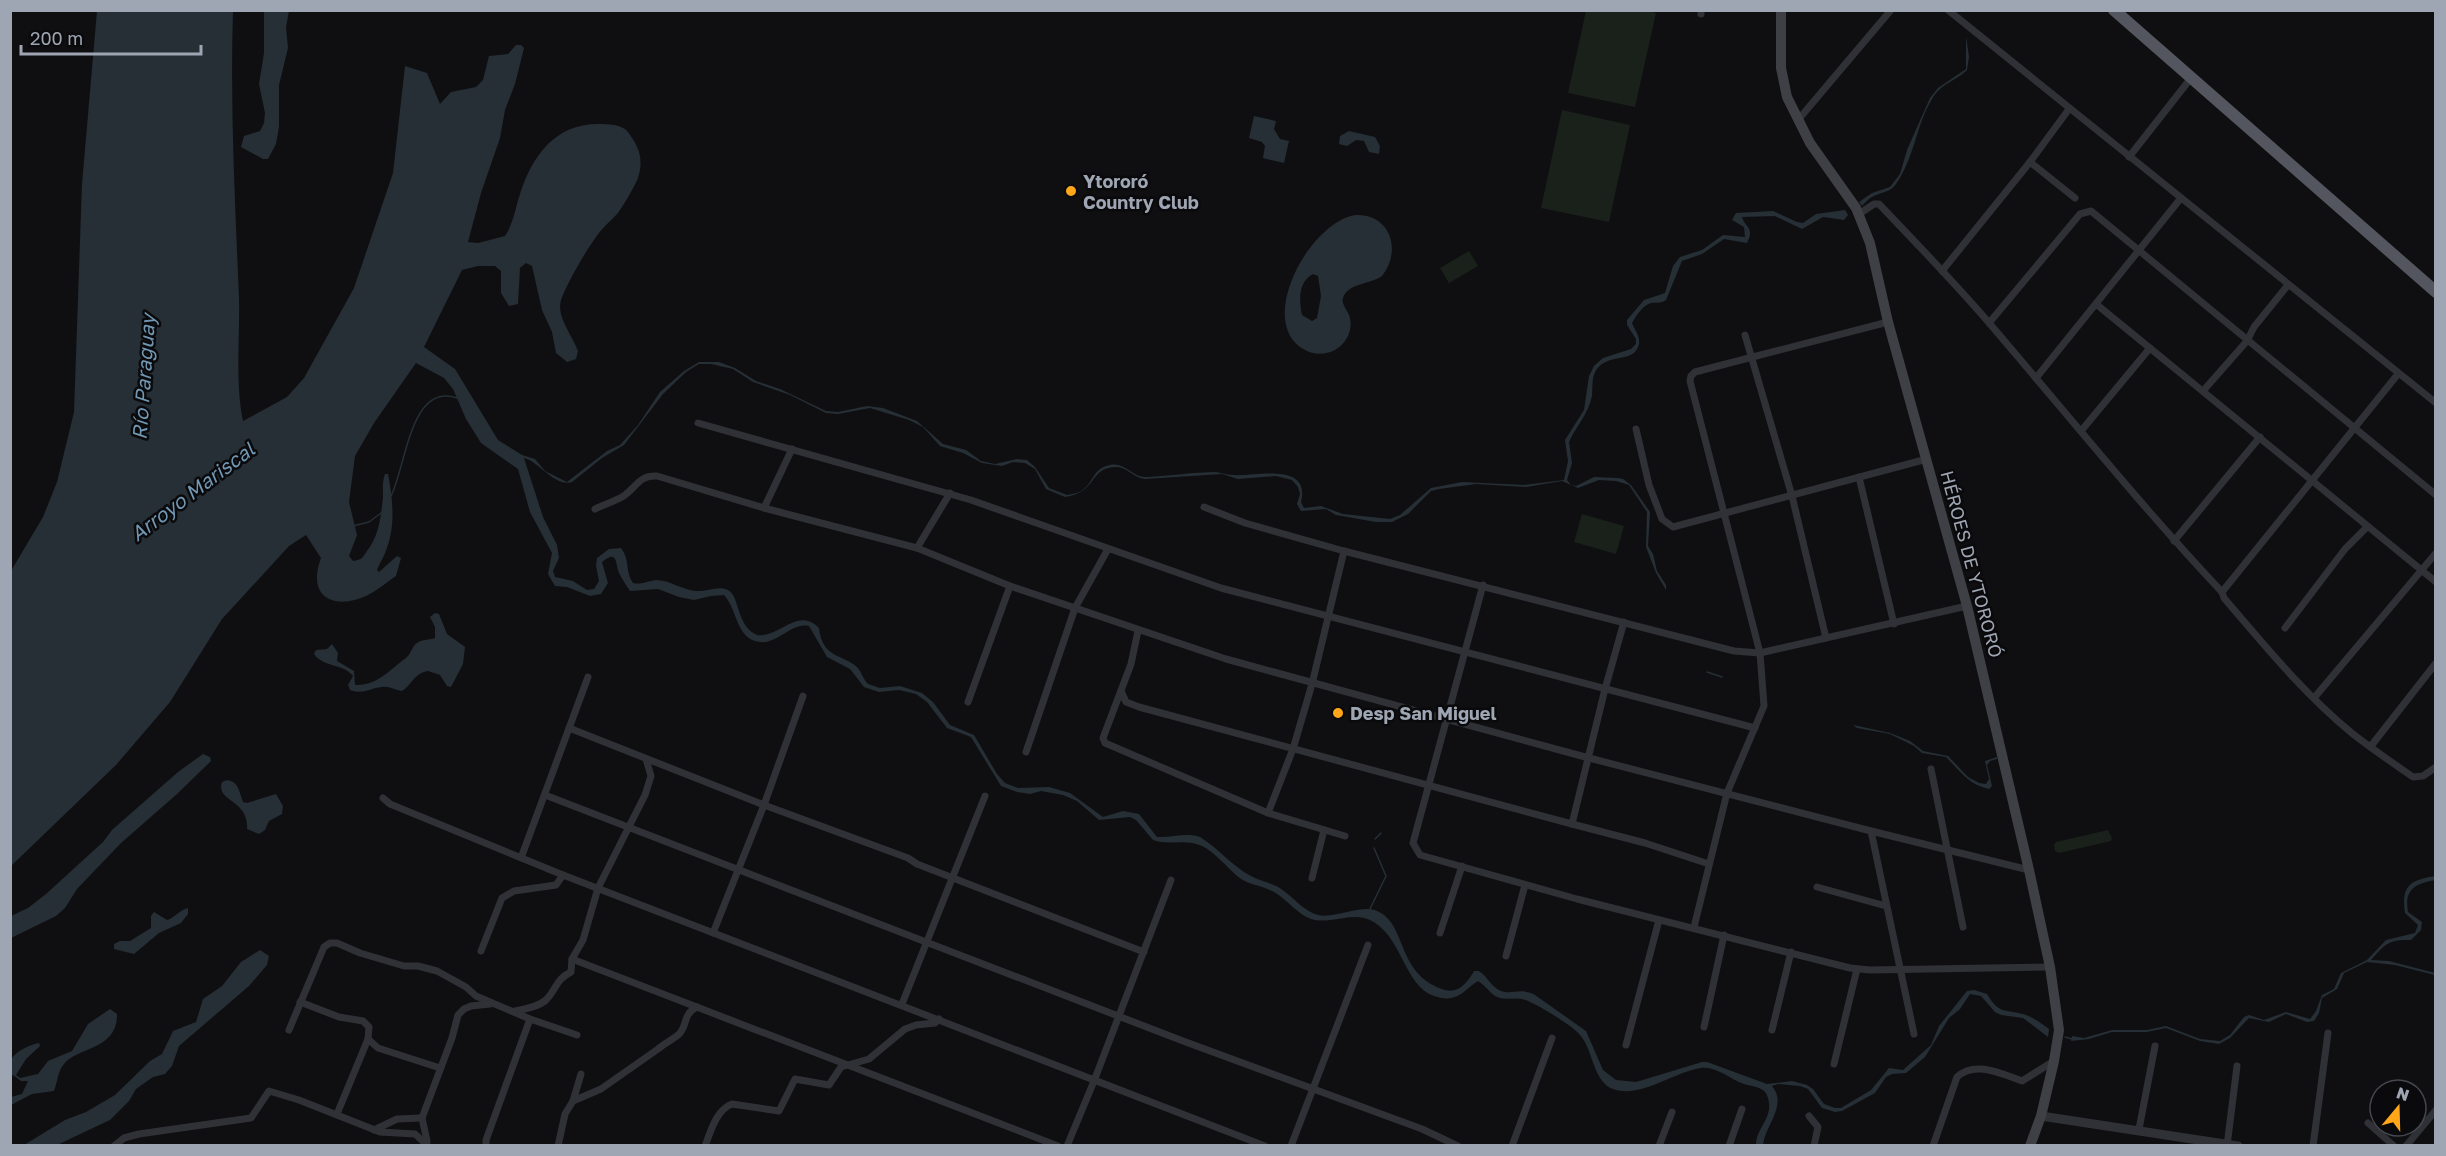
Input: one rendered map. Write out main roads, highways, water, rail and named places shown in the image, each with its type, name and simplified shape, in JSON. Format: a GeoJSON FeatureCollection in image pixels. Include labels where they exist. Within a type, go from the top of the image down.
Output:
{"type":"FeatureCollection","features":[{"type":"Feature","properties":{"kind":"highway"},"geometry":{"type":"LineString","coordinates":[[2114,10],[2436,292]]}},
{"type":"Feature","properties":{"kind":"main road","name":"HÉROES DE YTORORÓ"},"geometry":{"type":"LineString","coordinates":[[1781,10],[1781,68],[1787,97],[1810,143],[1858,211],[1870,243],[1888,322],[1928,459],[1967,606],[2029,870],[2059,1017],[2054,1060],[2041,1116],[2030,1146]]}},
{"type":"Feature","properties":{"kind":"water","name":"Río Paraguay"},"geometry":{"type":"Polygon","coordinates":[[[97,11],[233,11],[233,118],[239,298],[238,375],[243,421],[287,397],[304,378],[354,288],[393,173],[405,66],[427,73],[440,104],[451,92],[476,87],[483,80],[489,56],[508,54],[516,45],[524,48],[515,84],[505,110],[500,138],[481,193],[468,242],[478,243],[505,236],[531,167],[547,145],[558,136],[583,125],[598,124],[618,126],[628,132],[639,154],[641,165],[638,178],[618,213],[601,230],[589,247],[561,300],[563,320],[578,351],[576,359],[567,362],[556,353],[552,332],[542,310],[532,266],[526,263],[520,268],[518,304],[509,306],[501,293],[501,271],[495,266],[478,266],[462,270],[424,347],[455,369],[498,440],[522,455],[535,459],[545,471],[567,482],[607,451],[620,445],[638,425],[660,392],[684,371],[699,362],[719,362],[735,368],[756,381],[780,389],[826,411],[838,412],[867,406],[883,408],[917,421],[943,444],[966,450],[981,461],[995,464],[1017,459],[1027,460],[1035,467],[1049,488],[1067,495],[1082,490],[1097,472],[1110,465],[1120,466],[1142,477],[1207,472],[1234,475],[1279,474],[1298,481],[1302,489],[1301,502],[1304,508],[1321,506],[1343,514],[1390,519],[1400,515],[1431,488],[1462,482],[1524,485],[1564,480],[1568,461],[1565,440],[1584,410],[1589,376],[1594,366],[1603,358],[1631,349],[1636,344],[1627,320],[1644,300],[1665,293],[1673,266],[1680,257],[1702,250],[1723,235],[1745,237],[1744,227],[1732,220],[1736,213],[1773,211],[1803,223],[1816,214],[1845,210],[1848,215],[1844,220],[1823,217],[1802,229],[1775,216],[1742,217],[1750,231],[1747,243],[1724,239],[1702,254],[1682,261],[1666,300],[1645,306],[1632,323],[1639,338],[1639,345],[1634,353],[1607,361],[1595,372],[1590,403],[1569,442],[1572,463],[1567,480],[1571,485],[1562,481],[1526,487],[1476,484],[1439,489],[1431,491],[1408,514],[1392,522],[1376,522],[1336,515],[1326,509],[1301,511],[1297,504],[1300,494],[1298,487],[1292,480],[1276,476],[1238,479],[1222,474],[1145,479],[1137,477],[1123,468],[1115,467],[1101,472],[1083,491],[1065,497],[1046,489],[1035,469],[1025,463],[1013,462],[1002,466],[982,463],[963,453],[940,446],[923,427],[909,420],[870,408],[838,414],[826,413],[790,395],[753,382],[733,369],[711,364],[699,364],[686,372],[663,394],[624,445],[602,458],[572,482],[566,483],[553,478],[524,458],[543,517],[557,545],[559,558],[553,571],[555,577],[573,581],[587,590],[594,589],[599,581],[597,558],[609,549],[621,548],[626,557],[633,583],[656,580],[696,591],[721,588],[728,590],[735,598],[745,625],[757,635],[765,635],[803,620],[811,622],[819,628],[824,645],[829,651],[858,668],[868,684],[880,688],[900,686],[922,693],[933,702],[950,725],[974,735],[997,774],[1005,783],[1018,788],[1049,787],[1070,793],[1103,817],[1123,811],[1139,814],[1157,837],[1190,835],[1200,837],[1244,872],[1280,888],[1304,908],[1318,915],[1325,916],[1364,909],[1377,911],[1387,917],[1409,960],[1427,982],[1442,989],[1453,990],[1465,984],[1474,971],[1479,971],[1501,991],[1521,991],[1535,995],[1586,1031],[1603,1070],[1616,1080],[1636,1082],[1707,1062],[1767,1084],[1792,1081],[1807,1085],[1813,1089],[1824,1104],[1841,1108],[1871,1090],[1889,1068],[1903,1070],[1931,1045],[1939,1026],[1967,991],[1974,990],[1987,994],[2002,1010],[2023,1014],[2037,1020],[2049,1029],[2048,1037],[2023,1018],[2001,1015],[1995,1012],[1981,996],[1970,994],[1960,1009],[1949,1018],[1925,1057],[1906,1073],[1886,1077],[1875,1093],[1842,1111],[1835,1112],[1822,1108],[1808,1089],[1800,1086],[1778,1084],[1772,1086],[1778,1101],[1777,1108],[1763,1145],[1756,1145],[1758,1134],[1769,1109],[1766,1093],[1718,1071],[1701,1068],[1690,1070],[1646,1088],[1624,1091],[1613,1089],[1601,1080],[1580,1035],[1561,1020],[1527,1001],[1495,996],[1478,981],[1454,997],[1434,996],[1416,982],[1389,937],[1381,927],[1370,920],[1356,917],[1311,919],[1301,914],[1274,892],[1241,879],[1202,846],[1153,840],[1136,820],[1130,817],[1099,820],[1077,801],[1063,795],[1041,791],[1030,794],[1001,786],[971,737],[947,728],[927,702],[916,694],[899,690],[879,692],[864,687],[850,669],[827,657],[809,626],[797,627],[767,642],[752,640],[741,630],[724,595],[694,600],[658,589],[630,591],[613,557],[602,562],[608,583],[601,594],[590,596],[567,587],[555,586],[548,574],[552,553],[530,512],[518,469],[481,443],[466,419],[453,389],[444,378],[416,363],[374,423],[355,456],[349,502],[357,535],[349,556],[353,561],[363,557],[374,539],[379,526],[383,480],[385,474],[388,474],[392,504],[391,533],[377,570],[379,572],[397,556],[401,558],[396,576],[368,595],[356,600],[335,601],[326,598],[317,583],[321,558],[306,535],[289,546],[222,619],[170,702],[116,765],[11,866],[11,571],[43,517],[57,482],[74,412],[82,184],[97,11]]]}},
{"type":"Feature","properties":{"kind":"water"},"geometry":{"type":"Polygon","coordinates":[[[264,11],[289,11],[286,27],[288,48],[279,85],[279,127],[276,144],[268,159],[263,159],[241,147],[244,136],[260,131],[264,123],[265,113],[259,84],[264,53],[264,11]]]}},
{"type":"Feature","properties":{"kind":"water"},"geometry":{"type":"Polygon","coordinates":[[[1966,36],[1969,57],[1967,70],[1935,94],[1922,120],[1907,164],[1894,187],[1875,195],[1862,206],[1859,202],[1872,193],[1890,187],[1900,174],[1907,150],[1930,98],[1938,88],[1966,69],[1966,36]]]}},
{"type":"Feature","properties":{"kind":"water"},"geometry":{"type":"Polygon","coordinates":[[[1254,116],[1276,121],[1274,129],[1280,139],[1289,141],[1284,163],[1263,158],[1265,146],[1262,142],[1249,138],[1254,116]]]}},
{"type":"Feature","properties":{"kind":"water"},"geometry":{"type":"Polygon","coordinates":[[[1349,131],[1375,137],[1380,146],[1379,154],[1369,152],[1364,141],[1356,140],[1347,146],[1339,144],[1340,136],[1349,131]]]}},
{"type":"Feature","properties":{"kind":"water"},"geometry":{"type":"Polygon","coordinates":[[[1356,215],[1368,216],[1378,221],[1390,236],[1391,256],[1382,276],[1350,289],[1343,298],[1351,325],[1343,343],[1331,352],[1316,354],[1305,350],[1291,337],[1285,318],[1287,297],[1294,275],[1306,253],[1321,235],[1339,221],[1356,215]],[[1313,274],[1308,277],[1301,292],[1302,315],[1312,321],[1317,318],[1321,296],[1318,276],[1313,274]]]}},
{"type":"Feature","properties":{"kind":"water"},"geometry":{"type":"Polygon","coordinates":[[[1594,477],[1623,479],[1631,485],[1650,512],[1648,546],[1653,554],[1657,571],[1666,585],[1666,590],[1656,573],[1646,547],[1647,512],[1629,485],[1616,481],[1599,480],[1578,488],[1571,485],[1576,486],[1594,477]]]}},
{"type":"Feature","properties":{"kind":"water"},"geometry":{"type":"Polygon","coordinates":[[[435,613],[439,614],[447,634],[465,647],[463,664],[451,687],[447,686],[440,675],[428,671],[419,674],[402,691],[385,687],[363,692],[350,690],[348,685],[353,676],[349,672],[323,662],[314,654],[316,650],[327,649],[332,644],[338,653],[337,661],[354,671],[355,685],[370,683],[406,658],[417,643],[435,638],[435,627],[430,617],[435,613]]]}},
{"type":"Feature","properties":{"kind":"water"},"geometry":{"type":"Polygon","coordinates":[[[1853,725],[1890,733],[1910,741],[1923,751],[1948,756],[1968,777],[1979,783],[1986,784],[1989,779],[1985,761],[1997,757],[1987,765],[1992,786],[1989,789],[1970,781],[1946,757],[1922,753],[1914,746],[1890,734],[1857,728],[1853,725]]]}},
{"type":"Feature","properties":{"kind":"water"},"geometry":{"type":"Polygon","coordinates":[[[203,754],[210,757],[211,761],[121,843],[77,889],[65,908],[56,916],[11,938],[11,916],[28,908],[46,894],[103,842],[112,830],[178,772],[203,754]]]}},
{"type":"Feature","properties":{"kind":"water"},"geometry":{"type":"Polygon","coordinates":[[[227,780],[236,785],[243,802],[247,803],[276,794],[283,806],[282,814],[269,821],[265,830],[259,834],[247,829],[243,812],[223,794],[222,782],[227,780]]]}},
{"type":"Feature","properties":{"kind":"water"},"geometry":{"type":"Polygon","coordinates":[[[2435,876],[2435,880],[2422,883],[2412,889],[2408,898],[2408,912],[2422,922],[2421,930],[2411,940],[2397,940],[2388,944],[2371,960],[2389,961],[2435,973],[2435,975],[2395,965],[2367,962],[2344,973],[2337,989],[2322,998],[2319,1013],[2314,1021],[2307,1022],[2286,1014],[2269,1022],[2249,1018],[2230,1038],[2219,1044],[2200,1041],[2166,1028],[2147,1032],[2112,1032],[2089,1039],[2071,1041],[2072,1036],[2084,1038],[2112,1030],[2147,1030],[2166,1026],[2200,1039],[2220,1041],[2230,1035],[2244,1017],[2249,1015],[2264,1020],[2286,1012],[2310,1019],[2322,995],[2334,989],[2341,973],[2367,960],[2386,940],[2415,933],[2418,925],[2405,913],[2406,890],[2413,882],[2435,876]]]}},
{"type":"Feature","properties":{"kind":"water"},"geometry":{"type":"Polygon","coordinates":[[[188,908],[188,914],[181,923],[159,933],[134,954],[114,949],[114,944],[120,941],[130,941],[151,928],[151,916],[154,912],[167,920],[188,908]]]}},
{"type":"Feature","properties":{"kind":"water"},"geometry":{"type":"Polygon","coordinates":[[[260,950],[269,956],[267,965],[249,986],[179,1046],[172,1066],[165,1074],[153,1077],[136,1089],[129,1101],[110,1120],[57,1145],[24,1145],[65,1120],[86,1112],[115,1095],[150,1061],[162,1054],[173,1031],[196,1022],[203,999],[222,986],[241,962],[260,950]]]}},
{"type":"Feature","properties":{"kind":"water"},"geometry":{"type":"Polygon","coordinates":[[[110,1009],[117,1014],[116,1026],[111,1035],[96,1046],[70,1058],[62,1067],[54,1091],[32,1094],[11,1105],[11,1097],[22,1094],[28,1081],[21,1081],[11,1076],[10,1063],[15,1055],[39,1043],[40,1046],[26,1059],[16,1075],[20,1078],[38,1074],[48,1061],[72,1051],[88,1024],[110,1009]]]}},
{"type":"Feature","properties":{"kind":"waterway","name":"Arroyo Mariscal"},"geometry":{"type":"LineString","coordinates":[[391,496],[419,414],[429,402],[441,396],[457,398]]}},
{"type":"Feature","properties":{"kind":"waterway","name":"Arroyo Mariscal"},"geometry":{"type":"LineString","coordinates":[[353,526],[369,522],[381,513]]}},
{"type":"Feature","properties":{"kind":"waterway"},"geometry":{"type":"LineString","coordinates":[[1707,672],[1722,677]]}},
{"type":"Feature","properties":{"kind":"waterway"},"geometry":{"type":"LineString","coordinates":[[1375,839],[1381,833]]}},
{"type":"Feature","properties":{"kind":"waterway"},"geometry":{"type":"LineString","coordinates":[[1369,911],[1386,876],[1374,848]]}},
{"type":"Feature","properties":{"kind":"waterway"},"geometry":{"type":"LineString","coordinates":[[2065,1037],[2072,1039]]}},
{"type":"Feature","properties":{"kind":"place","name":"Ytororó Country Club"},"geometry":{"type":"Point","coordinates":[1071,191]}},
{"type":"Feature","properties":{"kind":"place","name":"Desp San Miguel"},"geometry":{"type":"Point","coordinates":[1338,713]}}]}
